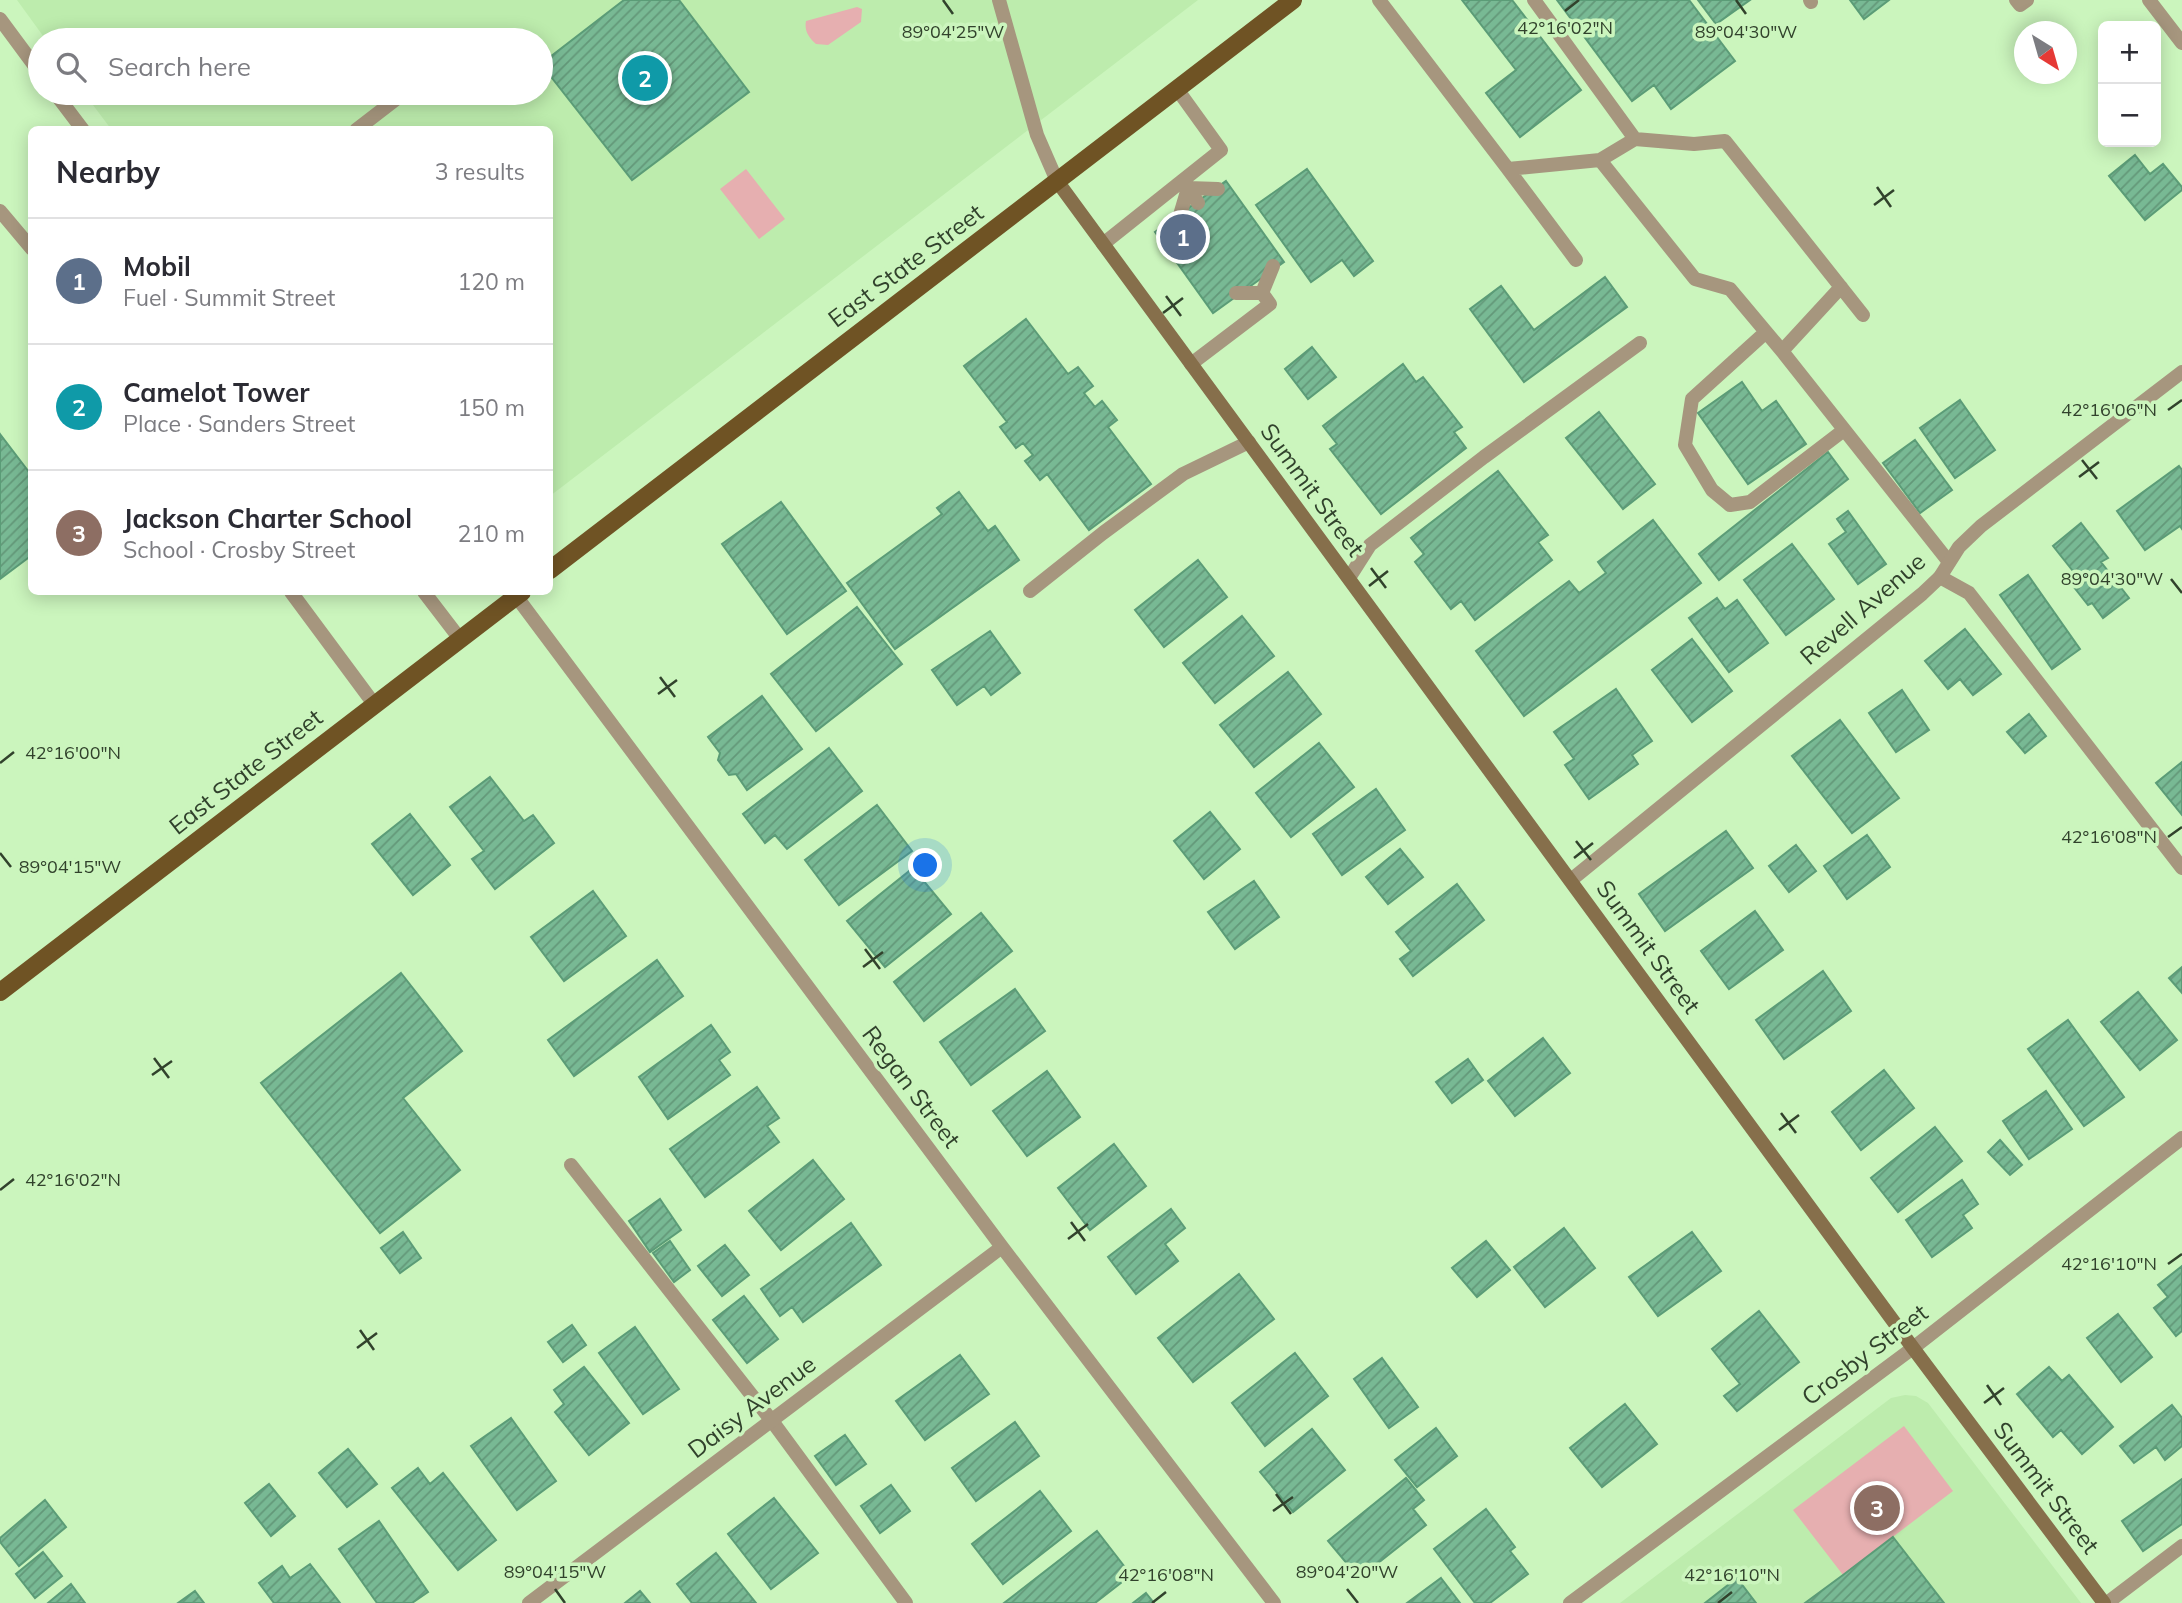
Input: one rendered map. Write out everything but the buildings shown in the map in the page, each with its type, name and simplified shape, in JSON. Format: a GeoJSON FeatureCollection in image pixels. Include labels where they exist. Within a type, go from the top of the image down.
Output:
{"type":"FeatureCollection","features":[{"type":"Feature","properties":{"kind":"main road","name":"East State Street"},"geometry":{"type":"LineString","coordinates":[[553,568],[1293,0]]}},
{"type":"Feature","properties":{"kind":"main road","name":"East State Street"},"geometry":{"type":"LineString","coordinates":[[0,992],[518,595]]}},
{"type":"Feature","properties":{"kind":"street"},"geometry":{"type":"LineString","coordinates":[[999,0],[1037,135],[1057,181]]}},
{"type":"Feature","properties":{"kind":"street"},"geometry":{"type":"LineString","coordinates":[[1379,0],[1576,260]]}},
{"type":"Feature","properties":{"kind":"street"},"geometry":{"type":"LineString","coordinates":[[1534,0],[1634,139]]}},
{"type":"Feature","properties":{"kind":"street"},"geometry":{"type":"LineString","coordinates":[[2016,0],[2020,5],[2027,0]]}},
{"type":"Feature","properties":{"kind":"street"},"geometry":{"type":"LineString","coordinates":[[2149,0],[2182,43]]}},
{"type":"Feature","properties":{"kind":"street"},"geometry":{"type":"LineString","coordinates":[[0,19],[28,57]]}},
{"type":"Feature","properties":{"kind":"street"},"geometry":{"type":"LineString","coordinates":[[1104,244],[1185,185],[1221,150],[1177,89]]}},
{"type":"Feature","properties":{"kind":"street"},"geometry":{"type":"LineString","coordinates":[[64,105],[80,126]]}},
{"type":"Feature","properties":{"kind":"street"},"geometry":{"type":"LineString","coordinates":[[361,126],[388,105]]}},
{"type":"Feature","properties":{"kind":"street"},"geometry":{"type":"LineString","coordinates":[[1508,169],[1600,160],[1634,139],[1694,144],[1725,141],[1863,315]]}},
{"type":"Feature","properties":{"kind":"street"},"geometry":{"type":"LineString","coordinates":[[1600,160],[1695,279],[1730,289],[1949,562]]}},
{"type":"Feature","properties":{"kind":"street","name":"Summit Street"},"geometry":{"type":"LineString","coordinates":[[1057,181],[1913,1348],[2106,1603]]}},
{"type":"Feature","properties":{"kind":"street"},"geometry":{"type":"LineString","coordinates":[[1185,185],[1218,189]]}},
{"type":"Feature","properties":{"kind":"street"},"geometry":{"type":"LineString","coordinates":[[1185,185],[1198,203]]}},
{"type":"Feature","properties":{"kind":"street"},"geometry":{"type":"LineString","coordinates":[[1180,215],[1185,185]]}},
{"type":"Feature","properties":{"kind":"street"},"geometry":{"type":"LineString","coordinates":[[0,211],[28,244]]}},
{"type":"Feature","properties":{"kind":"street"},"geometry":{"type":"LineString","coordinates":[[1262,293],[1273,265]]}},
{"type":"Feature","properties":{"kind":"street"},"geometry":{"type":"LineString","coordinates":[[1191,364],[1270,304],[1253,279]]}},
{"type":"Feature","properties":{"kind":"street"},"geometry":{"type":"LineString","coordinates":[[1782,351],[1841,287]]}},
{"type":"Feature","properties":{"kind":"street"},"geometry":{"type":"LineString","coordinates":[[1236,293],[1262,293]]}},
{"type":"Feature","properties":{"kind":"street"},"geometry":{"type":"LineString","coordinates":[[1766,332],[1692,399],[1685,445],[1712,490],[1730,505],[1751,502],[1844,430]]}},
{"type":"Feature","properties":{"kind":"street"},"geometry":{"type":"LineString","coordinates":[[1349,578],[1370,545],[1640,342]]}},
{"type":"Feature","properties":{"kind":"street","name":"Revell Avenue"},"geometry":{"type":"LineString","coordinates":[[1571,880],[1940,577],[1959,547],[1981,526],[2182,372]]}},
{"type":"Feature","properties":{"kind":"street"},"geometry":{"type":"LineString","coordinates":[[1030,591],[1183,474],[1249,442]]}},
{"type":"Feature","properties":{"kind":"street"},"geometry":{"type":"LineString","coordinates":[[1940,577],[1969,593],[2182,868]]}},
{"type":"Feature","properties":{"kind":"street"},"geometry":{"type":"LineString","coordinates":[[293,595],[374,704]]}},
{"type":"Feature","properties":{"kind":"street"},"geometry":{"type":"LineString","coordinates":[[426,595],[460,639]]}},
{"type":"Feature","properties":{"kind":"street","name":"Regan Street"},"geometry":{"type":"LineString","coordinates":[[520,595],[1002,1247],[1274,1603]]}},
{"type":"Feature","properties":{"kind":"street","name":"Crosby Street"},"geometry":{"type":"LineString","coordinates":[[1570,1603],[1913,1348],[2182,1138]]}},
{"type":"Feature","properties":{"kind":"street"},"geometry":{"type":"LineString","coordinates":[[571,1165],[772,1421],[906,1603]]}},
{"type":"Feature","properties":{"kind":"street","name":"Daisy Avenue"},"geometry":{"type":"LineString","coordinates":[[529,1603],[1002,1247]]}},
{"type":"Feature","properties":{"kind":"street"},"geometry":{"type":"LineString","coordinates":[[2106,1603],[2182,1546]]}},
{"type":"Feature","properties":{"kind":"shaded area"},"geometry":{"type":"Polygon","coordinates":[[[17,0],[1198,0],[553,494],[553,126],[109,126],[93,105],[553,105],[553,28],[37,28],[17,0]]]}},
{"type":"Feature","properties":{"kind":"shaded area"},"geometry":{"type":"Polygon","coordinates":[[[857,7],[862,9],[861,22],[828,45],[816,44],[811,39],[806,21],[857,7]]]}},
{"type":"Feature","properties":{"kind":"shaded area"},"geometry":{"type":"Polygon","coordinates":[[[746,169],[785,219],[759,239],[720,189],[746,169]]]}},
{"type":"Feature","properties":{"kind":"shaded area"},"geometry":{"type":"Polygon","coordinates":[[[1916,1396],[1928,1403],[2081,1603],[1620,1603],[1891,1398],[1916,1396]]]}},
{"type":"Feature","properties":{"kind":"shaded area"},"geometry":{"type":"Polygon","coordinates":[[[1904,1426],[1953,1491],[1843,1575],[1793,1510],[1904,1426]]]}},
{"type":"Feature","properties":{"kind":"place","name":"Camelot Tower"},"geometry":{"type":"Point","coordinates":[645,78]}},
{"type":"Feature","properties":{"kind":"place","name":"Mobil"},"geometry":{"type":"Point","coordinates":[1183,237]}},
{"type":"Feature","properties":{"kind":"place","name":"Jackson Charter School"},"geometry":{"type":"Point","coordinates":[1877,1508]}}]}
